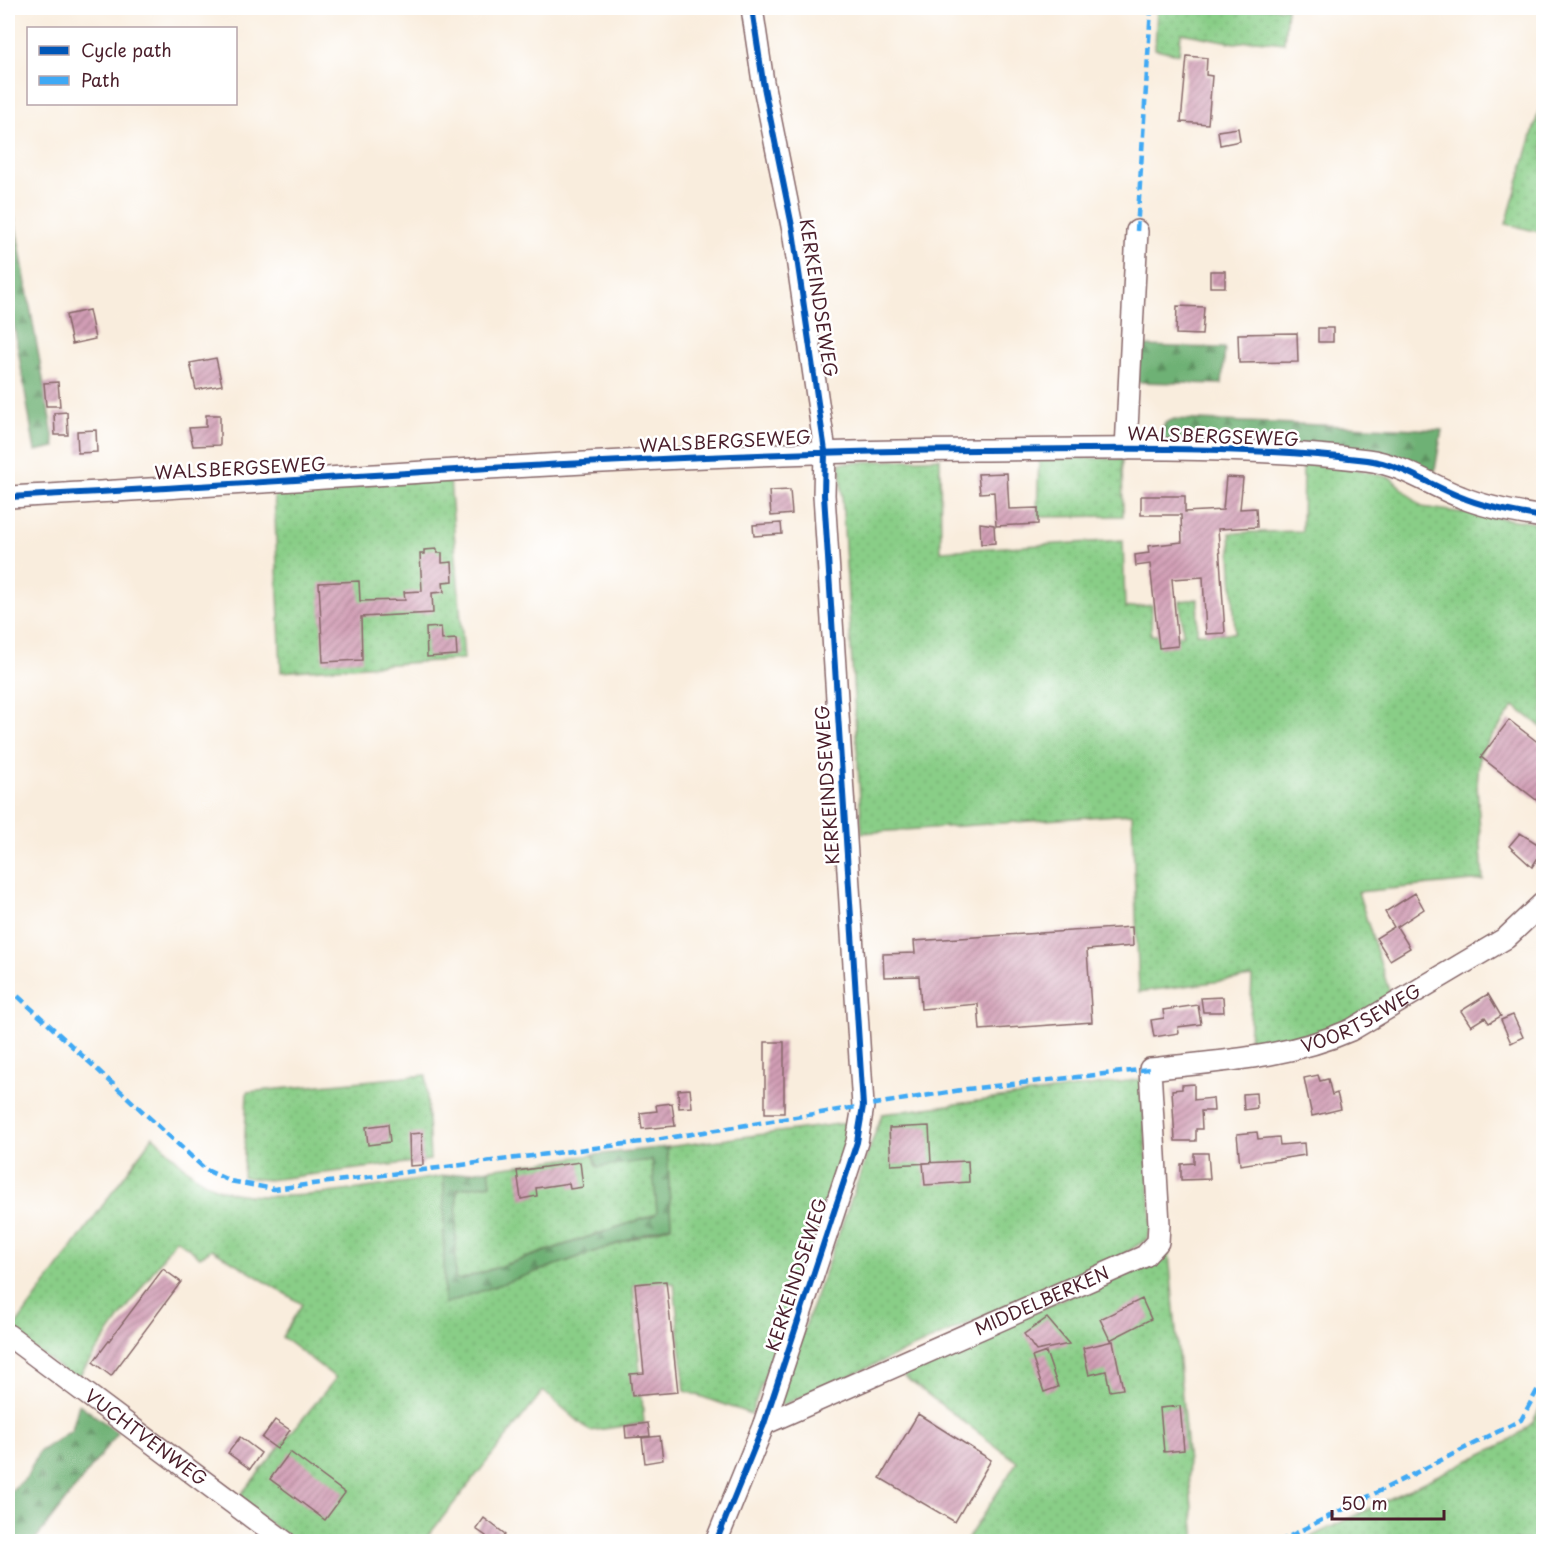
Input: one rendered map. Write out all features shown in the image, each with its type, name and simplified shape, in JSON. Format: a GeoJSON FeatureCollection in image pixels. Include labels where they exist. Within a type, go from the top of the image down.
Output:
{"type":"FeatureCollection","features":[{"type":"Feature","properties":{"kind":"street","name":"KERKEINDSEWEG"},"geometry":{"type":"LineString","coordinates":[[716,1542],[764,1424],[857,1142],[863,1106],[824,495],[825,451],[794,231],[763,82],[753,8]]}},
{"type":"Feature","properties":{"kind":"street"},"geometry":{"type":"LineString","coordinates":[[1126,449],[1137,231]]}},
{"type":"Feature","properties":{"kind":"street","name":"WALSBERGSEWEG"},"geometry":{"type":"LineString","coordinates":[[8,497],[825,451],[1126,449],[1296,454],[1372,460],[1398,468],[1464,499],[1505,511],[1544,517]]}},
{"type":"Feature","properties":{"kind":"street","name":"VOORTSEWEG"},"geometry":{"type":"LineString","coordinates":[[1150,1069],[1275,1054],[1324,1042],[1351,1030],[1506,938],[1544,902]]}},
{"type":"Feature","properties":{"kind":"street","name":"MIDDELBERKEN"},"geometry":{"type":"LineString","coordinates":[[764,1424],[1145,1256],[1158,1242],[1159,1224],[1150,1069]]}},
{"type":"Feature","properties":{"kind":"street","name":"VUCHTVENWEG"},"geometry":{"type":"LineString","coordinates":[[8,1335],[285,1542]]}},
{"type":"Feature","properties":{"kind":"green space"},"geometry":{"type":"Polygon","coordinates":[[[1157,8],[1287,8],[1284,43],[1255,40],[1235,43],[1181,33],[1179,54],[1155,49],[1157,8]]]}},
{"type":"Feature","properties":{"kind":"green space"},"geometry":{"type":"Polygon","coordinates":[[[1543,97],[1543,233],[1506,224],[1543,97]]]}},
{"type":"Feature","properties":{"kind":"green space"},"geometry":{"type":"Polygon","coordinates":[[[8,205],[12,205],[55,447],[35,451],[8,290],[8,205]]]}},
{"type":"Feature","properties":{"kind":"green space"},"geometry":{"type":"Polygon","coordinates":[[[1138,346],[1225,348],[1222,384],[1136,382],[1138,346]]]}},
{"type":"Feature","properties":{"kind":"green space"},"geometry":{"type":"Polygon","coordinates":[[[1174,419],[1442,430],[1434,476],[1159,439],[1165,423],[1174,419]]]}},
{"type":"Feature","properties":{"kind":"green space"},"geometry":{"type":"Polygon","coordinates":[[[1039,456],[1122,459],[1123,516],[1037,517],[1039,456]]]}},
{"type":"Feature","properties":{"kind":"green space"},"geometry":{"type":"Polygon","coordinates":[[[940,458],[941,551],[1123,540],[1125,608],[1152,605],[1151,635],[1183,635],[1180,601],[1198,599],[1197,633],[1235,633],[1230,533],[1302,531],[1303,464],[1356,469],[1391,478],[1422,507],[1543,524],[1543,728],[1514,706],[1480,753],[1477,785],[1483,880],[1358,892],[1391,997],[1365,1013],[1309,1037],[1249,1045],[1252,977],[1139,992],[1132,814],[862,833],[840,463],[940,458]]]}},
{"type":"Feature","properties":{"kind":"green space"},"geometry":{"type":"Polygon","coordinates":[[[450,479],[464,659],[281,672],[274,488],[450,479]]]}},
{"type":"Feature","properties":{"kind":"green space"},"geometry":{"type":"Polygon","coordinates":[[[426,1075],[430,1160],[268,1180],[243,1177],[247,1092],[426,1075]]]}},
{"type":"Feature","properties":{"kind":"green space"},"geometry":{"type":"Polygon","coordinates":[[[1141,1079],[1152,1225],[1146,1240],[1117,1258],[783,1405],[777,1404],[882,1114],[1141,1079]]]}},
{"type":"Feature","properties":{"kind":"green space"},"geometry":{"type":"Polygon","coordinates":[[[853,1122],[854,1127],[751,1414],[685,1391],[674,1283],[633,1285],[644,1423],[590,1431],[543,1391],[424,1541],[294,1541],[237,1499],[336,1378],[282,1337],[302,1304],[212,1249],[200,1257],[176,1239],[76,1380],[11,1332],[153,1136],[199,1178],[217,1188],[239,1194],[296,1196],[444,1176],[444,1303],[671,1226],[667,1147],[853,1122]]]}},
{"type":"Feature","properties":{"kind":"green space"},"geometry":{"type":"Polygon","coordinates":[[[667,1147],[671,1225],[444,1304],[444,1176],[489,1169],[491,1184],[457,1189],[455,1278],[460,1280],[654,1215],[657,1212],[652,1160],[597,1167],[593,1155],[667,1147]]]}},
{"type":"Feature","properties":{"kind":"green space"},"geometry":{"type":"Polygon","coordinates":[[[593,1155],[595,1164],[653,1160],[657,1212],[654,1215],[459,1280],[455,1279],[457,1189],[491,1184],[489,1169],[593,1155]]]}},
{"type":"Feature","properties":{"kind":"green space"},"geometry":{"type":"Polygon","coordinates":[[[1167,1231],[1195,1541],[966,1541],[1017,1462],[898,1372],[1072,1295],[1167,1231]]]}},
{"type":"Feature","properties":{"kind":"green space"},"geometry":{"type":"Polygon","coordinates":[[[1543,1402],[1543,1541],[1302,1541],[1511,1440],[1532,1423],[1543,1402]]]}},
{"type":"Feature","properties":{"kind":"green space"},"geometry":{"type":"Polygon","coordinates":[[[79,1404],[118,1433],[34,1541],[8,1540],[8,1493],[26,1478],[39,1452],[72,1430],[79,1404]]]}},
{"type":"Feature","properties":{"kind":"building"},"geometry":{"type":"Polygon","coordinates":[[[1187,56],[1207,58],[1206,75],[1212,76],[1208,124],[1181,122],[1187,56]]]}},
{"type":"Feature","properties":{"kind":"building"},"geometry":{"type":"Polygon","coordinates":[[[1238,128],[1240,141],[1220,145],[1218,131],[1238,128]]]}},
{"type":"Feature","properties":{"kind":"building"},"geometry":{"type":"Polygon","coordinates":[[[1210,271],[1225,271],[1225,287],[1210,287],[1210,271]]]}},
{"type":"Feature","properties":{"kind":"building"},"geometry":{"type":"Polygon","coordinates":[[[1177,306],[1204,307],[1202,335],[1176,334],[1177,306]]]}},
{"type":"Feature","properties":{"kind":"building"},"geometry":{"type":"Polygon","coordinates":[[[89,310],[95,339],[72,344],[66,315],[89,310]]]}},
{"type":"Feature","properties":{"kind":"building"},"geometry":{"type":"Polygon","coordinates":[[[1318,328],[1333,328],[1333,342],[1318,342],[1318,328]]]}},
{"type":"Feature","properties":{"kind":"building"},"geometry":{"type":"Polygon","coordinates":[[[1297,333],[1298,362],[1239,363],[1238,334],[1297,333]]]}},
{"type":"Feature","properties":{"kind":"building"},"geometry":{"type":"Polygon","coordinates":[[[216,358],[222,385],[196,390],[190,363],[216,358]]]}},
{"type":"Feature","properties":{"kind":"building"},"geometry":{"type":"Polygon","coordinates":[[[58,382],[60,406],[46,406],[44,383],[58,382]]]}},
{"type":"Feature","properties":{"kind":"building"},"geometry":{"type":"Polygon","coordinates":[[[67,412],[68,435],[55,435],[54,413],[67,412]]]}},
{"type":"Feature","properties":{"kind":"building"},"geometry":{"type":"Polygon","coordinates":[[[206,415],[220,415],[220,445],[193,446],[189,428],[206,427],[206,415]]]}},
{"type":"Feature","properties":{"kind":"building"},"geometry":{"type":"Polygon","coordinates":[[[96,430],[97,452],[78,453],[77,431],[96,430]]]}},
{"type":"Feature","properties":{"kind":"building"},"geometry":{"type":"Polygon","coordinates":[[[1007,473],[1009,509],[1038,508],[1038,524],[996,526],[994,492],[980,493],[978,474],[1007,473]]]}},
{"type":"Feature","properties":{"kind":"building"},"geometry":{"type":"Polygon","coordinates":[[[1226,477],[1243,478],[1240,509],[1256,508],[1257,527],[1218,529],[1225,633],[1206,634],[1203,577],[1172,579],[1178,646],[1159,648],[1150,564],[1136,566],[1135,555],[1149,553],[1148,546],[1182,542],[1181,515],[1141,515],[1141,496],[1185,496],[1185,512],[1223,510],[1226,477]]]}},
{"type":"Feature","properties":{"kind":"building"},"geometry":{"type":"Polygon","coordinates":[[[790,490],[792,514],[771,516],[769,491],[790,490]]]}},
{"type":"Feature","properties":{"kind":"building"},"geometry":{"type":"Polygon","coordinates":[[[781,523],[782,534],[754,536],[753,525],[781,523]]]}},
{"type":"Feature","properties":{"kind":"building"},"geometry":{"type":"Polygon","coordinates":[[[980,523],[994,525],[995,543],[981,544],[980,523]]]}},
{"type":"Feature","properties":{"kind":"building"},"geometry":{"type":"Polygon","coordinates":[[[437,549],[437,553],[442,553],[442,563],[452,562],[453,581],[443,582],[444,592],[432,593],[433,613],[361,617],[362,660],[323,662],[319,583],[359,581],[360,601],[405,600],[404,592],[422,591],[420,554],[424,554],[424,550],[437,549]]]}},
{"type":"Feature","properties":{"kind":"building"},"geometry":{"type":"Polygon","coordinates":[[[441,627],[442,640],[456,639],[457,655],[427,657],[426,628],[441,627]]]}},
{"type":"Feature","properties":{"kind":"building"},"geometry":{"type":"Polygon","coordinates":[[[1509,720],[1544,747],[1544,806],[1481,757],[1509,720]]]}},
{"type":"Feature","properties":{"kind":"building"},"geometry":{"type":"Polygon","coordinates":[[[1520,833],[1544,848],[1532,867],[1509,846],[1520,833]]]}},
{"type":"Feature","properties":{"kind":"building"},"geometry":{"type":"Polygon","coordinates":[[[1415,893],[1424,909],[1397,927],[1410,948],[1390,960],[1376,938],[1394,927],[1385,912],[1415,893]]]}},
{"type":"Feature","properties":{"kind":"building"},"geometry":{"type":"Polygon","coordinates":[[[1132,927],[1133,946],[1087,950],[1092,1022],[980,1030],[978,1004],[921,1009],[919,976],[884,977],[883,954],[915,953],[914,941],[1132,927]]]}},
{"type":"Feature","properties":{"kind":"building"},"geometry":{"type":"Polygon","coordinates":[[[1488,994],[1501,1016],[1489,1023],[1485,1017],[1471,1026],[1461,1011],[1488,994]]]}},
{"type":"Feature","properties":{"kind":"building"},"geometry":{"type":"Polygon","coordinates":[[[1223,997],[1224,1012],[1203,1012],[1201,998],[1223,997]]]}},
{"type":"Feature","properties":{"kind":"building"},"geometry":{"type":"Polygon","coordinates":[[[1198,1005],[1201,1024],[1178,1027],[1179,1033],[1154,1037],[1151,1020],[1164,1018],[1163,1010],[1198,1005]]]}},
{"type":"Feature","properties":{"kind":"building"},"geometry":{"type":"Polygon","coordinates":[[[1513,1015],[1523,1037],[1511,1043],[1501,1020],[1513,1015]]]}},
{"type":"Feature","properties":{"kind":"building"},"geometry":{"type":"Polygon","coordinates":[[[765,1042],[784,1042],[784,1113],[765,1113],[765,1042]]]}},
{"type":"Feature","properties":{"kind":"building"},"geometry":{"type":"Polygon","coordinates":[[[1318,1075],[1320,1081],[1328,1079],[1332,1095],[1337,1093],[1341,1109],[1312,1116],[1304,1078],[1318,1075]]]}},
{"type":"Feature","properties":{"kind":"building"},"geometry":{"type":"Polygon","coordinates":[[[1194,1084],[1194,1100],[1213,1098],[1214,1111],[1201,1111],[1202,1129],[1196,1129],[1196,1141],[1175,1141],[1172,1090],[1182,1089],[1182,1085],[1194,1084]]]}},
{"type":"Feature","properties":{"kind":"building"},"geometry":{"type":"Polygon","coordinates":[[[690,1089],[692,1107],[679,1108],[678,1090],[690,1089]]]}},
{"type":"Feature","properties":{"kind":"building"},"geometry":{"type":"Polygon","coordinates":[[[1256,1093],[1257,1108],[1244,1110],[1243,1094],[1256,1093]]]}},
{"type":"Feature","properties":{"kind":"building"},"geometry":{"type":"Polygon","coordinates":[[[672,1103],[675,1126],[642,1129],[640,1113],[657,1111],[656,1105],[672,1103]]]}},
{"type":"Feature","properties":{"kind":"building"},"geometry":{"type":"Polygon","coordinates":[[[388,1124],[390,1142],[368,1145],[366,1127],[388,1124]]]}},
{"type":"Feature","properties":{"kind":"building"},"geometry":{"type":"Polygon","coordinates":[[[929,1126],[931,1163],[891,1165],[889,1128],[929,1126]]]}},
{"type":"Feature","properties":{"kind":"building"},"geometry":{"type":"Polygon","coordinates":[[[1257,1132],[1258,1139],[1279,1137],[1280,1145],[1304,1143],[1305,1155],[1240,1165],[1237,1134],[1257,1132]]]}},
{"type":"Feature","properties":{"kind":"building"},"geometry":{"type":"Polygon","coordinates":[[[422,1133],[423,1165],[410,1166],[409,1134],[422,1133]]]}},
{"type":"Feature","properties":{"kind":"building"},"geometry":{"type":"Polygon","coordinates":[[[1194,1153],[1208,1153],[1210,1179],[1181,1180],[1181,1164],[1194,1163],[1194,1153]]]}},
{"type":"Feature","properties":{"kind":"building"},"geometry":{"type":"Polygon","coordinates":[[[968,1161],[969,1182],[925,1185],[923,1163],[968,1161]]]}},
{"type":"Feature","properties":{"kind":"building"},"geometry":{"type":"Polygon","coordinates":[[[580,1162],[583,1187],[570,1189],[569,1183],[536,1188],[537,1196],[521,1199],[517,1171],[580,1162]]]}},
{"type":"Feature","properties":{"kind":"building"},"geometry":{"type":"Polygon","coordinates":[[[163,1269],[181,1282],[111,1376],[93,1362],[163,1269]]]}},
{"type":"Feature","properties":{"kind":"building"},"geometry":{"type":"Polygon","coordinates":[[[666,1281],[678,1392],[632,1396],[630,1374],[644,1373],[635,1284],[666,1281]]]}},
{"type":"Feature","properties":{"kind":"building"},"geometry":{"type":"Polygon","coordinates":[[[1142,1299],[1151,1319],[1110,1340],[1100,1319],[1142,1299]]]}},
{"type":"Feature","properties":{"kind":"building"},"geometry":{"type":"Polygon","coordinates":[[[1047,1318],[1069,1344],[1036,1351],[1024,1334],[1047,1318]]]}},
{"type":"Feature","properties":{"kind":"building"},"geometry":{"type":"Polygon","coordinates":[[[1113,1341],[1123,1389],[1110,1391],[1106,1371],[1089,1375],[1083,1348],[1113,1341]]]}},
{"type":"Feature","properties":{"kind":"building"},"geometry":{"type":"Polygon","coordinates":[[[1046,1352],[1058,1387],[1044,1392],[1032,1357],[1046,1352]]]}},
{"type":"Feature","properties":{"kind":"building"},"geometry":{"type":"Polygon","coordinates":[[[1180,1406],[1184,1450],[1164,1452],[1160,1408],[1180,1406]]]}},
{"type":"Feature","properties":{"kind":"building"},"geometry":{"type":"Polygon","coordinates":[[[918,1414],[991,1460],[955,1522],[880,1478],[918,1414]]]}},
{"type":"Feature","properties":{"kind":"building"},"geometry":{"type":"Polygon","coordinates":[[[275,1420],[290,1430],[277,1449],[262,1438],[275,1420]]]}},
{"type":"Feature","properties":{"kind":"building"},"geometry":{"type":"Polygon","coordinates":[[[648,1423],[650,1436],[626,1438],[625,1426],[648,1423]]]}},
{"type":"Feature","properties":{"kind":"building"},"geometry":{"type":"Polygon","coordinates":[[[660,1436],[663,1460],[645,1463],[642,1438],[660,1436]]]}},
{"type":"Feature","properties":{"kind":"building"},"geometry":{"type":"Polygon","coordinates":[[[240,1437],[261,1453],[250,1469],[228,1453],[240,1437]]]}},
{"type":"Feature","properties":{"kind":"building"},"geometry":{"type":"Polygon","coordinates":[[[290,1452],[345,1493],[325,1520],[270,1479],[290,1452]]]}},
{"type":"Feature","properties":{"kind":"building"},"geometry":{"type":"Polygon","coordinates":[[[484,1518],[505,1534],[500,1542],[482,1542],[486,1536],[476,1529],[484,1518]]]}},
{"type":"Feature","properties":{"kind":"marked path"},"geometry":{"type":"LineString","coordinates":[[1137,231],[1151,8]]}},
{"type":"Feature","properties":{"kind":"marked path"},"geometry":{"type":"LineString","coordinates":[[8,987],[206,1170],[230,1181],[274,1189],[649,1141],[967,1089],[1150,1069]]}},
{"type":"Feature","properties":{"kind":"marked path"},"geometry":{"type":"LineString","coordinates":[[1278,1542],[1521,1420],[1544,1378]]}},
{"type":"Feature","properties":{"kind":"cycle path"},"geometry":{"type":"LineString","coordinates":[[716,1542],[764,1424],[857,1142],[863,1106],[824,495],[825,451],[793,231],[763,82],[752,8]]}},
{"type":"Feature","properties":{"kind":"cycle path"},"geometry":{"type":"LineString","coordinates":[[8,497],[614,461],[857,452],[1173,449],[1319,455],[1379,462],[1403,470],[1471,501],[1512,512],[1544,517]]}}]}
